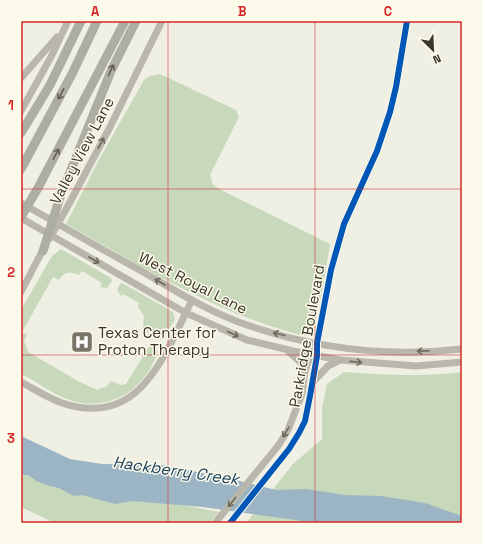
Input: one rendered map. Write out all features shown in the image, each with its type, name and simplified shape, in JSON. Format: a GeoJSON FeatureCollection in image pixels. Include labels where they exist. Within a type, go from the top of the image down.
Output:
{"type":"FeatureCollection","features":[{"type":"Feature","properties":{"kind":"highway"},"geometry":{"type":"LineString","coordinates":[[21,133],[50,85],[81,21]]}},
{"type":"Feature","properties":{"kind":"highway"},"geometry":{"type":"LineString","coordinates":[[21,169],[72,74],[97,21]]}},
{"type":"Feature","properties":{"kind":"highway"},"geometry":{"type":"LineString","coordinates":[[21,217],[38,188],[125,21]]}},
{"type":"Feature","properties":{"kind":"highway"},"geometry":{"type":"LineString","coordinates":[[40,255],[60,197],[111,71],[136,21]]}},
{"type":"Feature","properties":{"kind":"main road"},"geometry":{"type":"LineString","coordinates":[[21,111],[52,55],[68,21]]}},
{"type":"Feature","properties":{"kind":"main road","name":"Valley View Lane"},"geometry":{"type":"LineString","coordinates":[[21,292],[110,127],[162,21]]}},
{"type":"Feature","properties":{"kind":"main road","name":"Parkridge Boulevard"},"geometry":{"type":"LineString","coordinates":[[230,523],[289,449],[305,421],[317,356],[317,343],[331,270],[344,224],[377,151],[390,112],[400,67],[407,21]]}},
{"type":"Feature","properties":{"kind":"main road"},"geometry":{"type":"LineString","coordinates":[[21,78],[63,31]]}},
{"type":"Feature","properties":{"kind":"main road","name":"West Royal Lane"},"geometry":{"type":"LineString","coordinates":[[21,203],[192,300],[249,326],[317,343],[354,349],[391,352],[462,349]]}},
{"type":"Feature","properties":{"kind":"main road","name":"West Royal Lane"},"geometry":{"type":"LineString","coordinates":[[21,217],[186,313],[247,340],[283,349],[340,360],[416,366],[462,362]]}},
{"type":"Feature","properties":{"kind":"main road"},"geometry":{"type":"LineString","coordinates":[[21,382],[60,403],[75,407],[93,409],[123,402],[140,390],[151,378],[192,300]]}},
{"type":"Feature","properties":{"kind":"main road","name":"Parkridge Boulevard"},"geometry":{"type":"LineString","coordinates":[[215,523],[288,430],[302,394],[309,354],[317,343]]}},
{"type":"Feature","properties":{"kind":"main road"},"geometry":{"type":"LineString","coordinates":[[283,349],[292,354],[300,362],[305,371]]}},
{"type":"Feature","properties":{"kind":"main road"},"geometry":{"type":"LineString","coordinates":[[312,385],[319,374],[328,366],[340,360]]}},
{"type":"Feature","properties":{"kind":"green space"},"geometry":{"type":"Polygon","coordinates":[[[160,74],[236,110],[239,117],[210,175],[213,185],[330,244],[315,318],[305,336],[273,327],[211,303],[153,273],[66,224],[101,156],[144,80],[150,76],[160,74]]]}},
{"type":"Feature","properties":{"kind":"green space"},"geometry":{"type":"Polygon","coordinates":[[[61,249],[111,278],[112,281],[107,288],[100,287],[102,283],[82,271],[79,275],[73,273],[65,274],[59,280],[53,277],[22,332],[27,335],[24,341],[28,352],[97,390],[107,386],[111,381],[120,385],[126,384],[150,345],[158,351],[151,367],[136,386],[126,394],[116,399],[94,404],[70,400],[57,395],[21,374],[21,310],[52,256],[61,249]]]}},
{"type":"Feature","properties":{"kind":"green space"},"geometry":{"type":"Polygon","coordinates":[[[122,283],[173,312],[175,320],[161,340],[143,328],[144,316],[138,307],[139,303],[123,294],[122,297],[117,290],[122,283]]]}},
{"type":"Feature","properties":{"kind":"green space"},"geometry":{"type":"Polygon","coordinates":[[[344,372],[433,375],[462,372],[462,523],[246,523],[293,464],[322,439],[322,408],[327,384],[344,372]]]}},
{"type":"Feature","properties":{"kind":"green space"},"geometry":{"type":"Polygon","coordinates":[[[21,474],[219,512],[209,523],[55,523],[21,507],[21,474]]]}},
{"type":"Feature","properties":{"kind":"water","name":"Hackberry Creek"},"geometry":{"type":"Polygon","coordinates":[[[21,436],[70,459],[102,464],[162,465],[228,478],[276,490],[306,489],[345,495],[381,496],[425,503],[462,516],[462,523],[317,523],[203,507],[132,501],[115,504],[82,495],[74,496],[59,488],[36,481],[30,476],[21,474],[21,436]]]}},
{"type":"Feature","properties":{"kind":"cycle path"},"geometry":{"type":"LineString","coordinates":[[230,523],[289,449],[305,421],[317,356],[317,343],[331,270],[344,224],[377,151],[390,112],[396,87],[407,21]]}},
{"type":"Feature","properties":{"kind":"place","name":"Texas Center for Proton Therapy"},"geometry":{"type":"Point","coordinates":[82,342]}}]}
